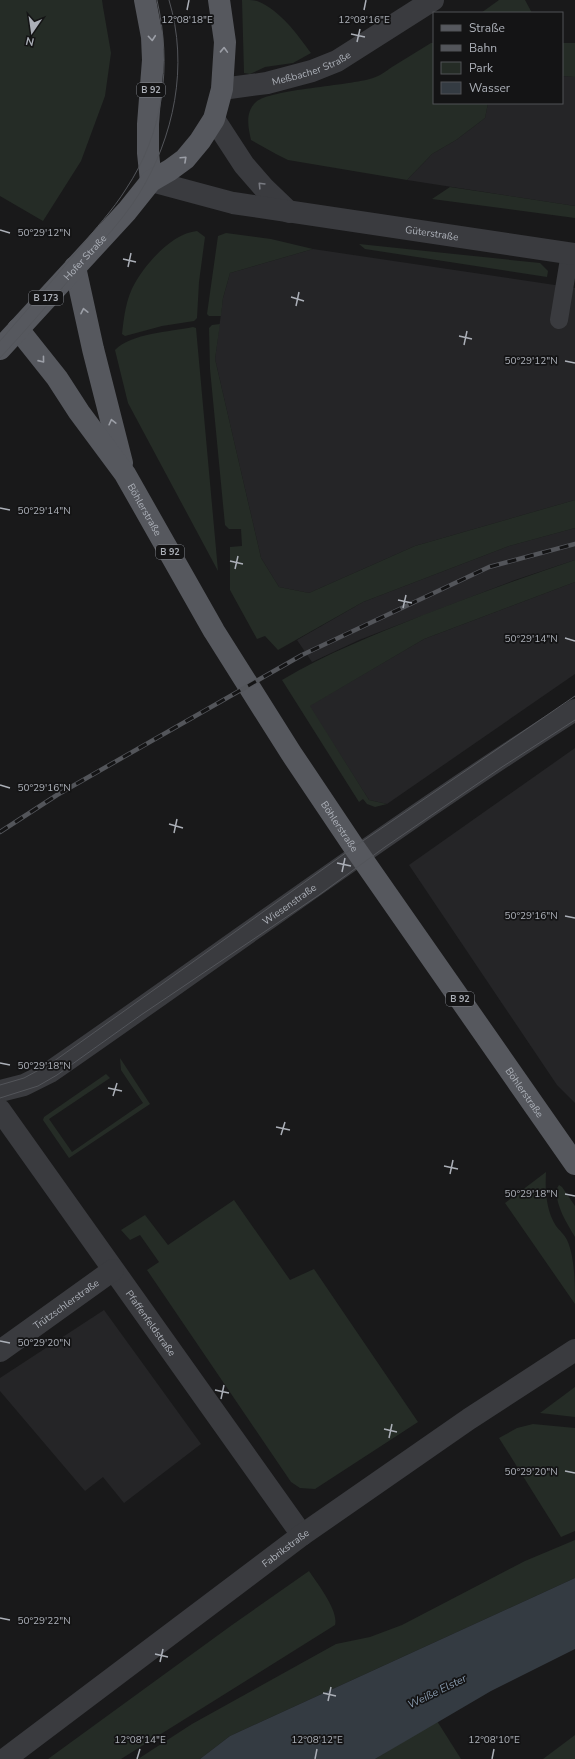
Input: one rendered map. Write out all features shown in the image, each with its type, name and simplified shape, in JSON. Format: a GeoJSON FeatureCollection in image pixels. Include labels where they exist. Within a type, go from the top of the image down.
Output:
{"type":"FeatureCollection","features":[{"type":"Feature","properties":{"kind":"main road","name":"B 92"},"geometry":{"type":"LineString","coordinates":[[145,0],[152,37],[153,60],[148,124],[148,153],[151,180]]}},
{"type":"Feature","properties":{"kind":"main road","name":"Hofer Straße"},"geometry":{"type":"LineString","coordinates":[[0,349],[126,211],[151,180],[170,170],[185,159],[200,141],[214,119],[222,89],[225,42],[219,0]]}},
{"type":"Feature","properties":{"kind":"main road","name":"Böhlerstraße"},"geometry":{"type":"LineString","coordinates":[[75,267],[93,349],[125,474]]}},
{"type":"Feature","properties":{"kind":"main road","name":"Böhlerstraße"},"geometry":{"type":"LineString","coordinates":[[18,330],[57,378],[79,412],[125,474],[214,631],[291,753],[359,854],[575,1164]]}},
{"type":"Feature","properties":{"kind":"street","name":"Meßbacher Straße"},"geometry":{"type":"LineString","coordinates":[[222,89],[267,83],[312,71],[337,61],[432,0]]}},
{"type":"Feature","properties":{"kind":"street"},"geometry":{"type":"LineString","coordinates":[[214,119],[249,170],[289,212]]}},
{"type":"Feature","properties":{"kind":"street","name":"Güterstraße"},"geometry":{"type":"LineString","coordinates":[[151,180],[222,201],[572,253]]}},
{"type":"Feature","properties":{"kind":"street","name":"Wiesenstraße"},"geometry":{"type":"LineString","coordinates":[[0,1091],[24,1085],[50,1072],[315,887],[359,854],[575,710]]}},
{"type":"Feature","properties":{"kind":"street","name":"Pfaffenfeldstraße"},"geometry":{"type":"LineString","coordinates":[[0,1110],[302,1535]]}},
{"type":"Feature","properties":{"kind":"street","name":"Trützschlerstraße"},"geometry":{"type":"LineString","coordinates":[[0,1351],[113,1270]]}},
{"type":"Feature","properties":{"kind":"street","name":"Fabrikstraße"},"geometry":{"type":"LineString","coordinates":[[5,1759],[302,1535],[469,1419],[575,1350]]}},
{"type":"Feature","properties":{"kind":"lane"},"geometry":{"type":"LineString","coordinates":[[559,320],[572,253]]}},
{"type":"Feature","properties":{"kind":"shaded area"},"geometry":{"type":"Polygon","coordinates":[[[563,76],[575,77],[575,206],[407,180],[432,154],[456,140],[485,118],[488,104],[563,104],[563,76]]]}},
{"type":"Feature","properties":{"kind":"shaded area"},"geometry":{"type":"Polygon","coordinates":[[[313,249],[575,288],[575,500],[415,546],[309,593],[279,587],[261,558],[215,359],[223,298],[230,273],[313,249]]]}},
{"type":"Feature","properties":{"kind":"shaded area"},"geometry":{"type":"Polygon","coordinates":[[[575,528],[575,560],[515,580],[359,640],[312,662],[297,640],[363,602],[509,546],[575,528]]]}},
{"type":"Feature","properties":{"kind":"shaded area"},"geometry":{"type":"Polygon","coordinates":[[[575,582],[575,674],[387,804],[369,800],[309,706],[424,639],[575,582]]]}},
{"type":"Feature","properties":{"kind":"shaded area"},"geometry":{"type":"Polygon","coordinates":[[[575,748],[575,1103],[557,1085],[409,865],[575,748]]]}},
{"type":"Feature","properties":{"kind":"shaded area"},"geometry":{"type":"Polygon","coordinates":[[[104,1310],[201,1444],[124,1503],[103,1477],[85,1491],[0,1391],[0,1378],[104,1310]]]}},
{"type":"Feature","properties":{"kind":"green space"},"geometry":{"type":"Polygon","coordinates":[[[0,0],[102,0],[111,53],[105,96],[81,161],[43,221],[0,196],[0,0]]]}},
{"type":"Feature","properties":{"kind":"green space"},"geometry":{"type":"Polygon","coordinates":[[[242,0],[257,1],[281,16],[311,53],[293,63],[265,67],[250,74],[244,73],[242,0]]]}},
{"type":"Feature","properties":{"kind":"green space"},"geometry":{"type":"Polygon","coordinates":[[[499,0],[525,0],[531,12],[482,12],[499,0]]]}},
{"type":"Feature","properties":{"kind":"green space"},"geometry":{"type":"Polygon","coordinates":[[[433,43],[433,104],[488,104],[485,118],[456,140],[432,154],[407,180],[288,160],[251,140],[248,120],[250,110],[256,102],[277,94],[362,81],[381,75],[433,43]]]}},
{"type":"Feature","properties":{"kind":"green space"},"geometry":{"type":"Polygon","coordinates":[[[563,43],[575,43],[575,77],[563,76],[563,43]]]}},
{"type":"Feature","properties":{"kind":"green space"},"geometry":{"type":"Polygon","coordinates":[[[450,187],[575,206],[575,218],[432,199],[450,187]]]}},
{"type":"Feature","properties":{"kind":"green space"},"geometry":{"type":"Polygon","coordinates":[[[197,231],[205,237],[199,282],[197,318],[194,321],[162,326],[125,336],[122,334],[127,301],[132,289],[146,266],[170,243],[188,233],[197,231]]]}},
{"type":"Feature","properties":{"kind":"green space"},"geometry":{"type":"Polygon","coordinates":[[[226,233],[271,239],[313,249],[230,273],[223,298],[221,316],[209,316],[207,314],[218,236],[226,233]]]}},
{"type":"Feature","properties":{"kind":"green space"},"geometry":{"type":"Polygon","coordinates":[[[359,244],[540,263],[548,271],[547,277],[365,249],[359,244]]]}},
{"type":"Feature","properties":{"kind":"green space"},"geometry":{"type":"Polygon","coordinates":[[[220,324],[215,359],[261,558],[279,587],[309,593],[415,546],[575,500],[575,528],[509,546],[363,602],[278,650],[265,636],[257,639],[230,590],[230,547],[242,546],[241,529],[229,529],[225,525],[210,369],[209,328],[212,325],[220,324]]]}},
{"type":"Feature","properties":{"kind":"green space"},"geometry":{"type":"Polygon","coordinates":[[[193,327],[196,328],[218,571],[128,403],[115,350],[122,344],[131,340],[151,334],[193,327]]]}},
{"type":"Feature","properties":{"kind":"green space"},"geometry":{"type":"Polygon","coordinates":[[[575,560],[575,582],[424,639],[310,706],[369,800],[387,804],[375,807],[367,804],[363,799],[359,802],[282,680],[333,653],[423,615],[575,560]]]}},
{"type":"Feature","properties":{"kind":"green space"},"geometry":{"type":"Polygon","coordinates":[[[120,1058],[150,1104],[69,1158],[43,1120],[44,1117],[106,1074],[110,1078],[49,1119],[72,1152],[143,1103],[121,1070],[120,1058]]]}},
{"type":"Feature","properties":{"kind":"green space"},"geometry":{"type":"Polygon","coordinates":[[[546,1172],[548,1207],[556,1226],[566,1238],[572,1255],[575,1304],[505,1203],[546,1172]]]}},
{"type":"Feature","properties":{"kind":"green space"},"geometry":{"type":"Polygon","coordinates":[[[559,1185],[575,1206],[575,1237],[562,1215],[558,1203],[556,1190],[559,1185]]]}},
{"type":"Feature","properties":{"kind":"green space"},"geometry":{"type":"Polygon","coordinates":[[[234,1200],[290,1280],[314,1269],[418,1422],[315,1489],[300,1488],[291,1482],[147,1270],[159,1262],[140,1235],[130,1240],[121,1230],[145,1215],[168,1245],[234,1200]]]}},
{"type":"Feature","properties":{"kind":"green space"},"geometry":{"type":"Polygon","coordinates":[[[575,1387],[575,1417],[540,1413],[575,1387]]]}},
{"type":"Feature","properties":{"kind":"green space"},"geometry":{"type":"Polygon","coordinates":[[[533,1424],[575,1428],[575,1531],[561,1537],[499,1438],[517,1428],[533,1424]]]}},
{"type":"Feature","properties":{"kind":"green space"},"geometry":{"type":"Polygon","coordinates":[[[575,1540],[575,1578],[230,1736],[200,1759],[138,1759],[192,1724],[336,1644],[370,1637],[402,1625],[525,1561],[575,1540]]]}},
{"type":"Feature","properties":{"kind":"green space"},"geometry":{"type":"Polygon","coordinates":[[[309,1571],[331,1605],[334,1612],[335,1625],[121,1759],[48,1759],[232,1625],[309,1571]]]}},
{"type":"Feature","properties":{"kind":"green space"},"geometry":{"type":"Polygon","coordinates":[[[437,1721],[461,1759],[375,1759],[437,1721]]]}},
{"type":"Feature","properties":{"kind":"green space"},"geometry":{"type":"Polygon","coordinates":[[[575,1735],[575,1759],[543,1759],[575,1735]]]}},
{"type":"Feature","properties":{"kind":"water","name":"Weiße Elster"},"geometry":{"type":"Polygon","coordinates":[[[575,1578],[575,1649],[491,1691],[375,1759],[200,1759],[230,1736],[575,1578]]]}},
{"type":"Feature","properties":{"kind":"tram line"},"geometry":{"type":"LineString","coordinates":[[0,341],[110,212],[139,167],[149,145],[156,122],[164,74],[162,25],[157,0]]}},
{"type":"Feature","properties":{"kind":"tram line"},"geometry":{"type":"LineString","coordinates":[[0,358],[119,222],[133,204],[151,172],[169,125],[175,100],[178,75],[178,50],[175,25],[169,0]]}},
{"type":"Feature","properties":{"kind":"tram line"},"geometry":{"type":"LineString","coordinates":[[0,1085],[24,1078],[50,1064],[354,847],[575,696]]}},
{"type":"Feature","properties":{"kind":"tram line"},"geometry":{"type":"LineString","coordinates":[[0,1098],[38,1086],[57,1075],[141,1015],[319,895],[385,847],[502,767],[575,720]]}},
{"type":"Feature","properties":{"kind":"railway"},"geometry":{"type":"LineString","coordinates":[[0,832],[57,795],[302,655],[489,567],[575,544]]}}]}
